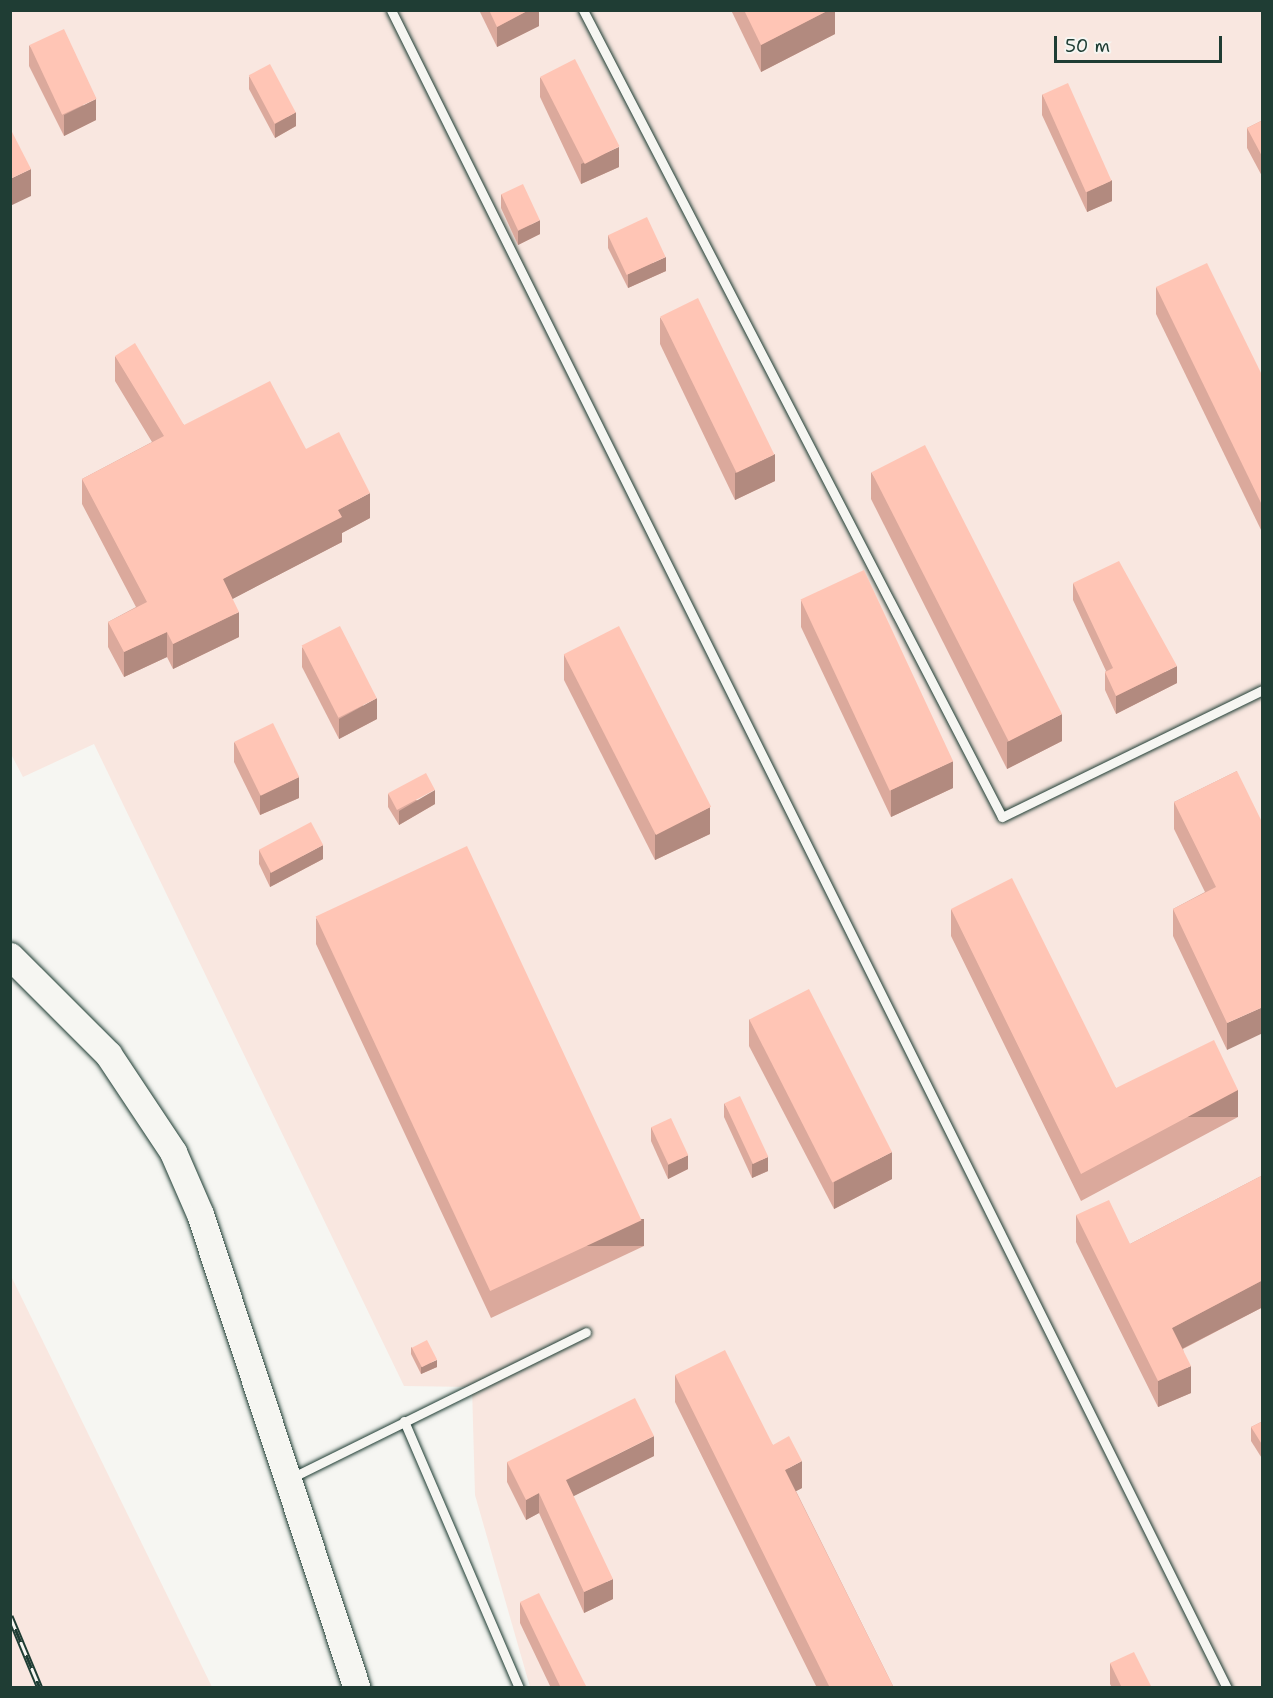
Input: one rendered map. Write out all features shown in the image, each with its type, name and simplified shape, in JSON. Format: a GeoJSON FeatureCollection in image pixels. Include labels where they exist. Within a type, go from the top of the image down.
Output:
{"type":"FeatureCollection","features":[{"type":"Feature","properties":{"kind":"street"},"geometry":{"type":"LineString","coordinates":[[10,956],[108,1054],[173,1152],[200,1214],[286,1480],[357,1688]]}},
{"type":"Feature","properties":{"kind":"lane"},"geometry":{"type":"LineString","coordinates":[[391,10],[1227,1688]]}},
{"type":"Feature","properties":{"kind":"lane"},"geometry":{"type":"LineString","coordinates":[[583,10],[1002,817],[1263,690]]}},
{"type":"Feature","properties":{"kind":"lane"},"geometry":{"type":"LineString","coordinates":[[286,1480],[586,1332]]}},
{"type":"Feature","properties":{"kind":"lane"},"geometry":{"type":"LineString","coordinates":[[404,1420],[519,1688]]}},
{"type":"Feature","properties":{"kind":"shaded area"},"geometry":{"type":"Polygon","coordinates":[[[10,11],[1262,11],[1262,1687],[530,1687],[475,1495],[472,1387],[404,1386],[94,744],[23,777],[11,754],[10,11]]]}},
{"type":"Feature","properties":{"kind":"shaded area"},"geometry":{"type":"Polygon","coordinates":[[[11,1276],[212,1687],[11,1687],[11,1276]]]}},
{"type":"Feature","properties":{"kind":"building"},"geometry":{"type":"Polygon","coordinates":[[[489,10],[529,10],[497,27],[489,10]]]}},
{"type":"Feature","properties":{"kind":"building"},"geometry":{"type":"Polygon","coordinates":[[[744,10],[829,10],[761,45],[744,10]]]}},
{"type":"Feature","properties":{"kind":"building"},"geometry":{"type":"Polygon","coordinates":[[[64,29],[97,99],[62,115],[30,45],[64,29]]]}},
{"type":"Feature","properties":{"kind":"building"},"geometry":{"type":"Polygon","coordinates":[[[575,59],[619,146],[585,164],[540,77],[575,59]]]}},
{"type":"Feature","properties":{"kind":"building"},"geometry":{"type":"Polygon","coordinates":[[[270,64],[296,113],[275,124],[249,75],[270,64]]]}},
{"type":"Feature","properties":{"kind":"building"},"geometry":{"type":"Polygon","coordinates":[[[1068,83],[1112,181],[1086,192],[1042,94],[1068,83]]]}},
{"type":"Feature","properties":{"kind":"building"},"geometry":{"type":"Polygon","coordinates":[[[1263,120],[1263,158],[1247,128],[1263,120]]]}},
{"type":"Feature","properties":{"kind":"building"},"geometry":{"type":"Polygon","coordinates":[[[10,128],[31,169],[10,179],[10,128]]]}},
{"type":"Feature","properties":{"kind":"building"},"geometry":{"type":"Polygon","coordinates":[[[523,184],[540,220],[518,230],[501,194],[523,184]]]}},
{"type":"Feature","properties":{"kind":"building"},"geometry":{"type":"Polygon","coordinates":[[[647,217],[666,257],[627,275],[608,235],[647,217]]]}},
{"type":"Feature","properties":{"kind":"building"},"geometry":{"type":"Polygon","coordinates":[[[1207,263],[1263,377],[1263,507],[1156,287],[1207,263]]]}},
{"type":"Feature","properties":{"kind":"building"},"geometry":{"type":"Polygon","coordinates":[[[698,298],[774,454],[737,473],[660,316],[698,298]]]}},
{"type":"Feature","properties":{"kind":"building"},"geometry":{"type":"Polygon","coordinates":[[[135,343],[184,425],[270,381],[306,449],[339,432],[370,493],[338,510],[342,517],[223,579],[239,612],[173,644],[167,632],[124,652],[108,622],[147,602],[82,479],[164,436],[115,356],[135,343]]]}},
{"type":"Feature","properties":{"kind":"building"},"geometry":{"type":"Polygon","coordinates":[[[925,445],[1062,714],[1009,741],[872,472],[925,445]]]}},
{"type":"Feature","properties":{"kind":"building"},"geometry":{"type":"Polygon","coordinates":[[[1119,561],[1177,666],[1116,696],[1105,672],[1113,668],[1073,583],[1119,561]]]}},
{"type":"Feature","properties":{"kind":"building"},"geometry":{"type":"Polygon","coordinates":[[[864,570],[953,761],[890,791],[801,600],[864,570]]]}},
{"type":"Feature","properties":{"kind":"building"},"geometry":{"type":"Polygon","coordinates":[[[340,626],[377,698],[338,718],[302,646],[340,626]]]}},
{"type":"Feature","properties":{"kind":"building"},"geometry":{"type":"Polygon","coordinates":[[[619,626],[711,807],[656,835],[564,654],[619,626]]]}},
{"type":"Feature","properties":{"kind":"building"},"geometry":{"type":"Polygon","coordinates":[[[273,723],[299,777],[261,796],[234,742],[273,723]]]}},
{"type":"Feature","properties":{"kind":"building"},"geometry":{"type":"Polygon","coordinates":[[[1237,771],[1263,824],[1263,1007],[1227,1023],[1173,909],[1216,887],[1174,802],[1237,771]]]}},
{"type":"Feature","properties":{"kind":"building"},"geometry":{"type":"Polygon","coordinates":[[[426,773],[435,790],[397,810],[388,793],[426,773]]]}},
{"type":"Feature","properties":{"kind":"building"},"geometry":{"type":"Polygon","coordinates":[[[311,822],[323,845],[271,873],[259,850],[311,822]]]}},
{"type":"Feature","properties":{"kind":"building"},"geometry":{"type":"Polygon","coordinates":[[[467,846],[642,1220],[490,1291],[316,917],[467,846]]]}},
{"type":"Feature","properties":{"kind":"building"},"geometry":{"type":"Polygon","coordinates":[[[1012,878],[1116,1088],[1214,1040],[1238,1090],[1081,1174],[951,909],[1012,878]]]}},
{"type":"Feature","properties":{"kind":"building"},"geometry":{"type":"Polygon","coordinates":[[[809,989],[892,1152],[832,1182],[749,1019],[809,989]]]}},
{"type":"Feature","properties":{"kind":"building"},"geometry":{"type":"Polygon","coordinates":[[[740,1096],[768,1157],[753,1164],[725,1103],[740,1096]]]}},
{"type":"Feature","properties":{"kind":"building"},"geometry":{"type":"Polygon","coordinates":[[[671,1118],[688,1155],[668,1164],[651,1127],[671,1118]]]}},
{"type":"Feature","properties":{"kind":"building"},"geometry":{"type":"Polygon","coordinates":[[[1263,1175],[1263,1280],[1172,1328],[1191,1366],[1158,1381],[1076,1215],[1109,1200],[1130,1244],[1263,1175]]]}},
{"type":"Feature","properties":{"kind":"building"},"geometry":{"type":"Polygon","coordinates":[[[427,1340],[437,1360],[422,1367],[412,1348],[427,1340]]]}},
{"type":"Feature","properties":{"kind":"building"},"geometry":{"type":"Polygon","coordinates":[[[725,1350],[773,1445],[789,1436],[802,1461],[785,1470],[894,1688],[830,1688],[675,1375],[725,1350]]]}},
{"type":"Feature","properties":{"kind":"building"},"geometry":{"type":"Polygon","coordinates":[[[635,1398],[654,1436],[566,1480],[613,1579],[584,1592],[539,1493],[526,1500],[507,1462],[635,1398]]]}},
{"type":"Feature","properties":{"kind":"building"},"geometry":{"type":"Polygon","coordinates":[[[1263,1421],[1263,1446],[1251,1427],[1263,1421]]]}},
{"type":"Feature","properties":{"kind":"building"},"geometry":{"type":"Polygon","coordinates":[[[539,1593],[587,1688],[561,1688],[520,1602],[539,1593]]]}},
{"type":"Feature","properties":{"kind":"building"},"geometry":{"type":"Polygon","coordinates":[[[1134,1652],[1152,1688],[1122,1688],[1110,1663],[1134,1652]]]}},
{"type":"Feature","properties":{"kind":"railway"},"geometry":{"type":"LineString","coordinates":[[10,1616],[40,1688]]}}]}
